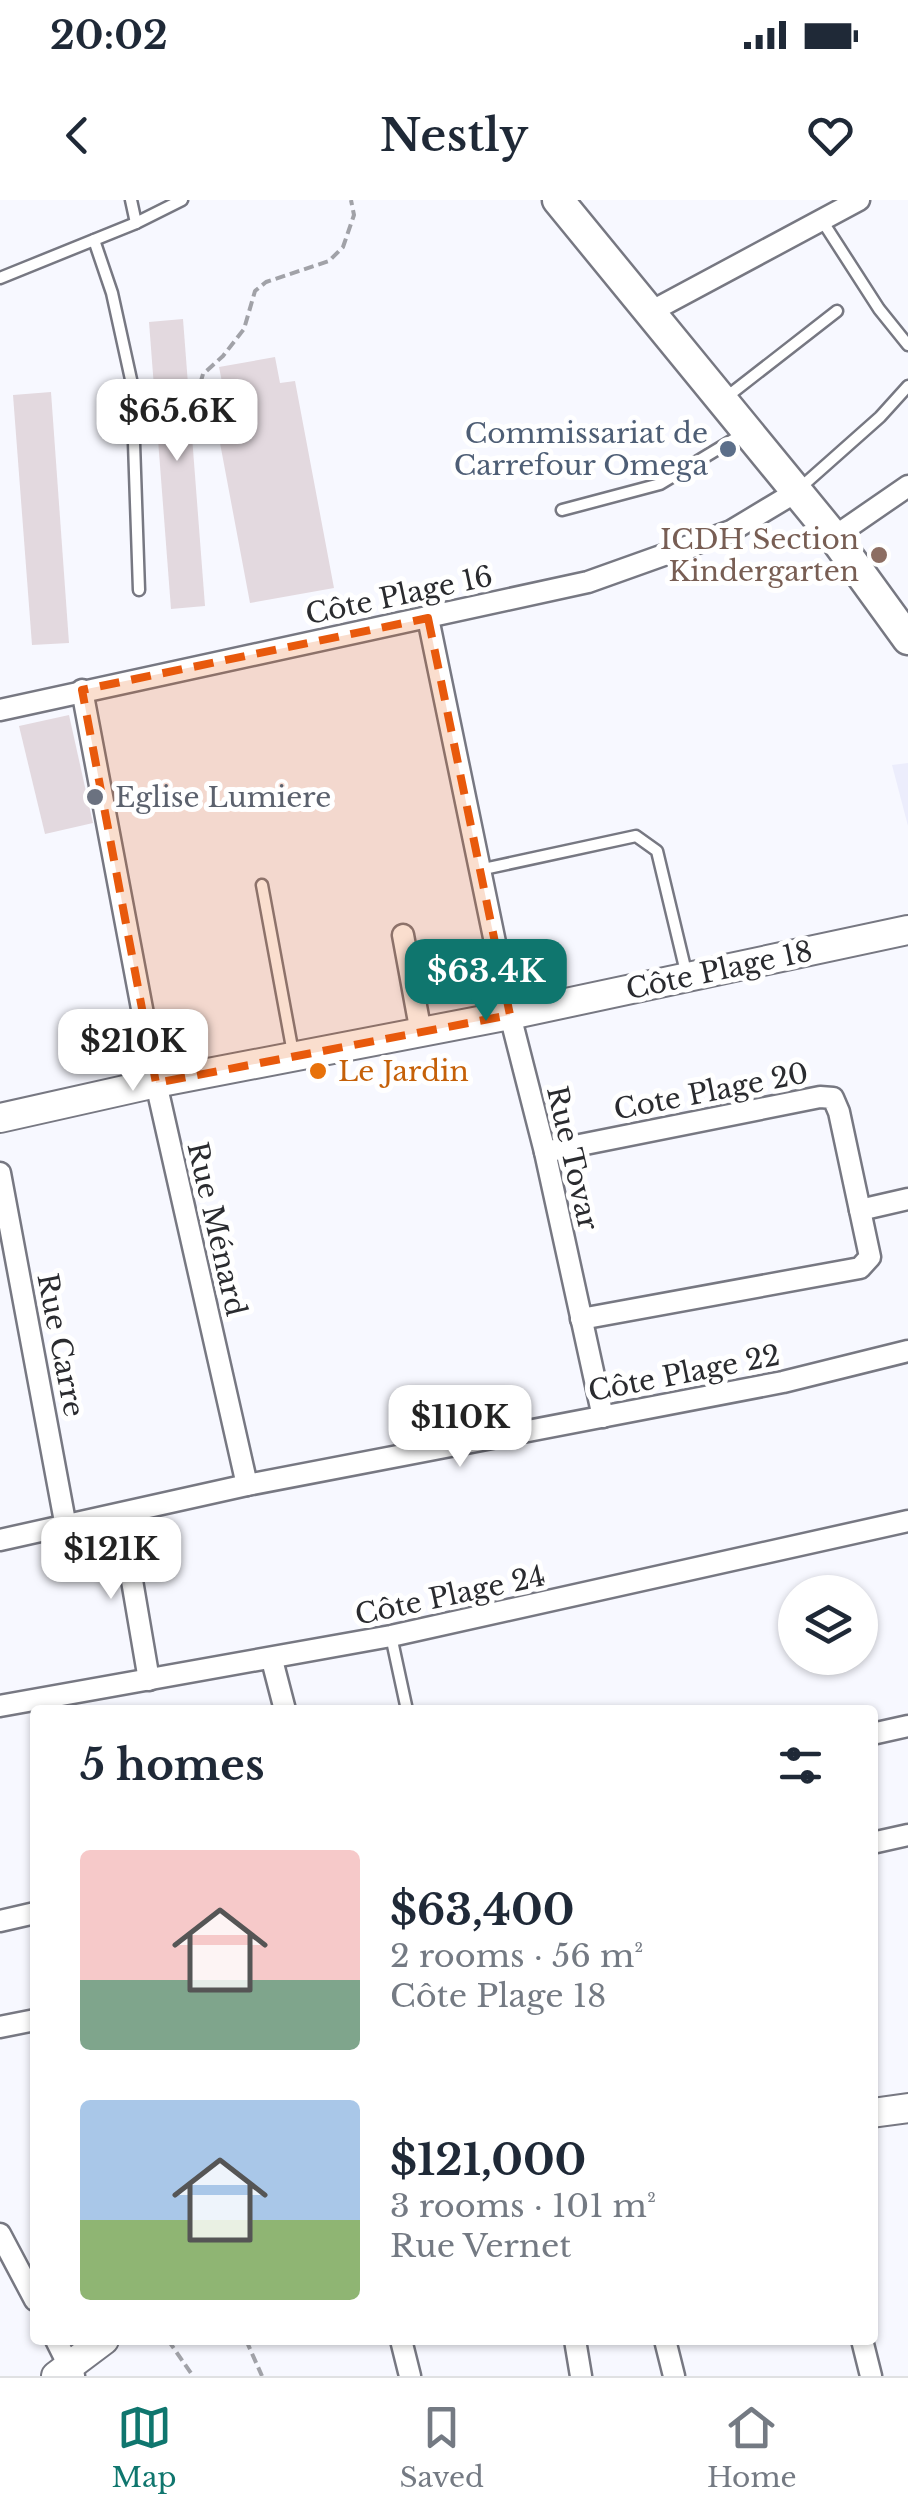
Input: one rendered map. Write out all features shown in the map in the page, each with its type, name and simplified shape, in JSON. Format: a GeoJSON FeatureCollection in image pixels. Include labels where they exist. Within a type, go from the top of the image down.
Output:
{"type":"FeatureCollection","features":[{"type":"Feature","properties":{"kind":"main road"},"geometry":{"type":"LineString","coordinates":[[563,202],[834,537],[908,640]]}},
{"type":"Feature","properties":{"kind":"street"},"geometry":{"type":"LineString","coordinates":[[652,310],[859,200]]}},
{"type":"Feature","properties":{"kind":"street"},"geometry":{"type":"LineString","coordinates":[[834,537],[908,486]]}},
{"type":"Feature","properties":{"kind":"street","name":"Côte Plage 16"},"geometry":{"type":"LineString","coordinates":[[0,710],[588,582],[731,531],[796,492]]}},
{"type":"Feature","properties":{"kind":"street","name":"Rue Tovar"},"geometry":{"type":"LineString","coordinates":[[428,618],[510,1015],[545,1152],[603,1417]]}},
{"type":"Feature","properties":{"kind":"street","name":"Rue Ménard"},"geometry":{"type":"LineString","coordinates":[[82,690],[156,1084],[247,1485]]}},
{"type":"Feature","properties":{"kind":"street","name":"Côte Plage 18"},"geometry":{"type":"LineString","coordinates":[[0,1118],[908,930]]}},
{"type":"Feature","properties":{"kind":"street"},"geometry":{"type":"LineString","coordinates":[[402,935],[420,1033]]}},
{"type":"Feature","properties":{"kind":"street","name":"Cote Plage 20"},"geometry":{"type":"LineString","coordinates":[[545,1152],[826,1097],[833,1098],[839,1112],[870,1257],[860,1268],[581,1319]]}},
{"type":"Feature","properties":{"kind":"street","name":"Rue Carre"},"geometry":{"type":"LineString","coordinates":[[0,1173],[66,1526]]}},
{"type":"Feature","properties":{"kind":"street"},"geometry":{"type":"LineString","coordinates":[[860,1210],[908,1199]]}},
{"type":"Feature","properties":{"kind":"street","name":"Côte Plage 22"},"geometry":{"type":"LineString","coordinates":[[0,1540],[247,1485],[783,1382],[908,1351]]}},
{"type":"Feature","properties":{"kind":"street"},"geometry":{"type":"LineString","coordinates":[[121,1516],[149,1680]]}},
{"type":"Feature","properties":{"kind":"street","name":"Côte Plage 24"},"geometry":{"type":"LineString","coordinates":[[0,1706],[72,1701],[149,1680],[391,1636],[908,1521]]}},
{"type":"Feature","properties":{"kind":"street"},"geometry":{"type":"LineString","coordinates":[[272,1660],[285,1705]]}},
{"type":"Feature","properties":{"kind":"street"},"geometry":{"type":"LineString","coordinates":[[878,1733],[908,1726]]}},
{"type":"Feature","properties":{"kind":"street"},"geometry":{"type":"LineString","coordinates":[[878,1842],[908,1835]]}},
{"type":"Feature","properties":{"kind":"street"},"geometry":{"type":"LineString","coordinates":[[0,1921],[30,1915]]}},
{"type":"Feature","properties":{"kind":"street"},"geometry":{"type":"LineString","coordinates":[[0,2027],[30,2021]]}},
{"type":"Feature","properties":{"kind":"street"},"geometry":{"type":"LineString","coordinates":[[878,2112],[908,2108]]}},
{"type":"Feature","properties":{"kind":"street"},"geometry":{"type":"LineString","coordinates":[[0,2234],[30,2291]]}},
{"type":"Feature","properties":{"kind":"street"},"geometry":{"type":"LineString","coordinates":[[58,2345],[67,2373],[98,2345]]}},
{"type":"Feature","properties":{"kind":"street"},"geometry":{"type":"LineString","coordinates":[[402,2345],[410,2376]]}},
{"type":"Feature","properties":{"kind":"street"},"geometry":{"type":"LineString","coordinates":[[575,2345],[581,2376]]}},
{"type":"Feature","properties":{"kind":"street"},"geometry":{"type":"LineString","coordinates":[[667,2345],[674,2376]]}},
{"type":"Feature","properties":{"kind":"street"},"geometry":{"type":"LineString","coordinates":[[863,2345],[872,2376]]}},
{"type":"Feature","properties":{"kind":"lane"},"geometry":{"type":"LineString","coordinates":[[131,200],[136,223]]}},
{"type":"Feature","properties":{"kind":"lane"},"geometry":{"type":"LineString","coordinates":[[0,278],[136,223],[182,200]]}},
{"type":"Feature","properties":{"kind":"lane"},"geometry":{"type":"LineString","coordinates":[[821,218],[879,309],[908,346]]}},
{"type":"Feature","properties":{"kind":"lane"},"geometry":{"type":"LineString","coordinates":[[94,240],[112,293],[132,384],[139,590]]}},
{"type":"Feature","properties":{"kind":"lane"},"geometry":{"type":"LineString","coordinates":[[722,400],[838,311]]}},
{"type":"Feature","properties":{"kind":"lane"},"geometry":{"type":"LineString","coordinates":[[796,492],[880,417],[908,386]]}},
{"type":"Feature","properties":{"kind":"lane"},"geometry":{"type":"LineString","coordinates":[[562,510],[660,484],[746,432]]}},
{"type":"Feature","properties":{"kind":"lane"},"geometry":{"type":"LineString","coordinates":[[480,870],[636,836],[648,842],[657,851],[688,977]]}},
{"type":"Feature","properties":{"kind":"lane"},"geometry":{"type":"LineString","coordinates":[[262,885],[294,1058]]}},
{"type":"Feature","properties":{"kind":"lane"},"geometry":{"type":"LineString","coordinates":[[391,1636],[406,1705]]}},
{"type":"Feature","properties":{"kind":"path"},"geometry":{"type":"LineString","coordinates":[[196,398],[203,374],[244,329],[254,291],[266,282],[329,260],[343,246],[354,215],[351,200]]}},
{"type":"Feature","properties":{"kind":"path"},"geometry":{"type":"LineString","coordinates":[[171,2345],[193,2376]]}},
{"type":"Feature","properties":{"kind":"path"},"geometry":{"type":"LineString","coordinates":[[248,2345],[262,2376]]}},
{"type":"Feature","properties":{"kind":"highlighted area"},"geometry":{"type":"Polygon","coordinates":[[[428,618],[510,1015],[156,1083],[82,690],[428,618]]]}},
{"type":"Feature","properties":{"kind":"shaded area"},"geometry":{"type":"Polygon","coordinates":[[[908,763],[908,826],[892,765],[908,763]]]}},
{"type":"Feature","properties":{"kind":"building"},"geometry":{"type":"Polygon","coordinates":[[[183,319],[205,606],[171,609],[149,322],[183,319]]]}},
{"type":"Feature","properties":{"kind":"building"},"geometry":{"type":"Polygon","coordinates":[[[275,357],[280,383],[295,381],[334,588],[250,603],[211,395],[224,392],[219,367],[275,357]]]}},
{"type":"Feature","properties":{"kind":"building"},"geometry":{"type":"Polygon","coordinates":[[[51,392],[69,643],[32,645],[13,395],[51,392]]]}},
{"type":"Feature","properties":{"kind":"building"},"geometry":{"type":"Polygon","coordinates":[[[69,715],[93,823],[45,834],[19,726],[69,715]]]}},
{"type":"Feature","properties":{"kind":"place","name":"Commissariat de Carrefour Omega"},"geometry":{"type":"Point","coordinates":[728,449]}},
{"type":"Feature","properties":{"kind":"place","name":"ICDH Section Kindergarten"},"geometry":{"type":"Point","coordinates":[879,555]}},
{"type":"Feature","properties":{"kind":"place","name":"Eglise Lumiere"},"geometry":{"type":"Point","coordinates":[95,797]}},
{"type":"Feature","properties":{"kind":"place","name":"Le Jardin"},"geometry":{"type":"Point","coordinates":[318,1071]}}]}
